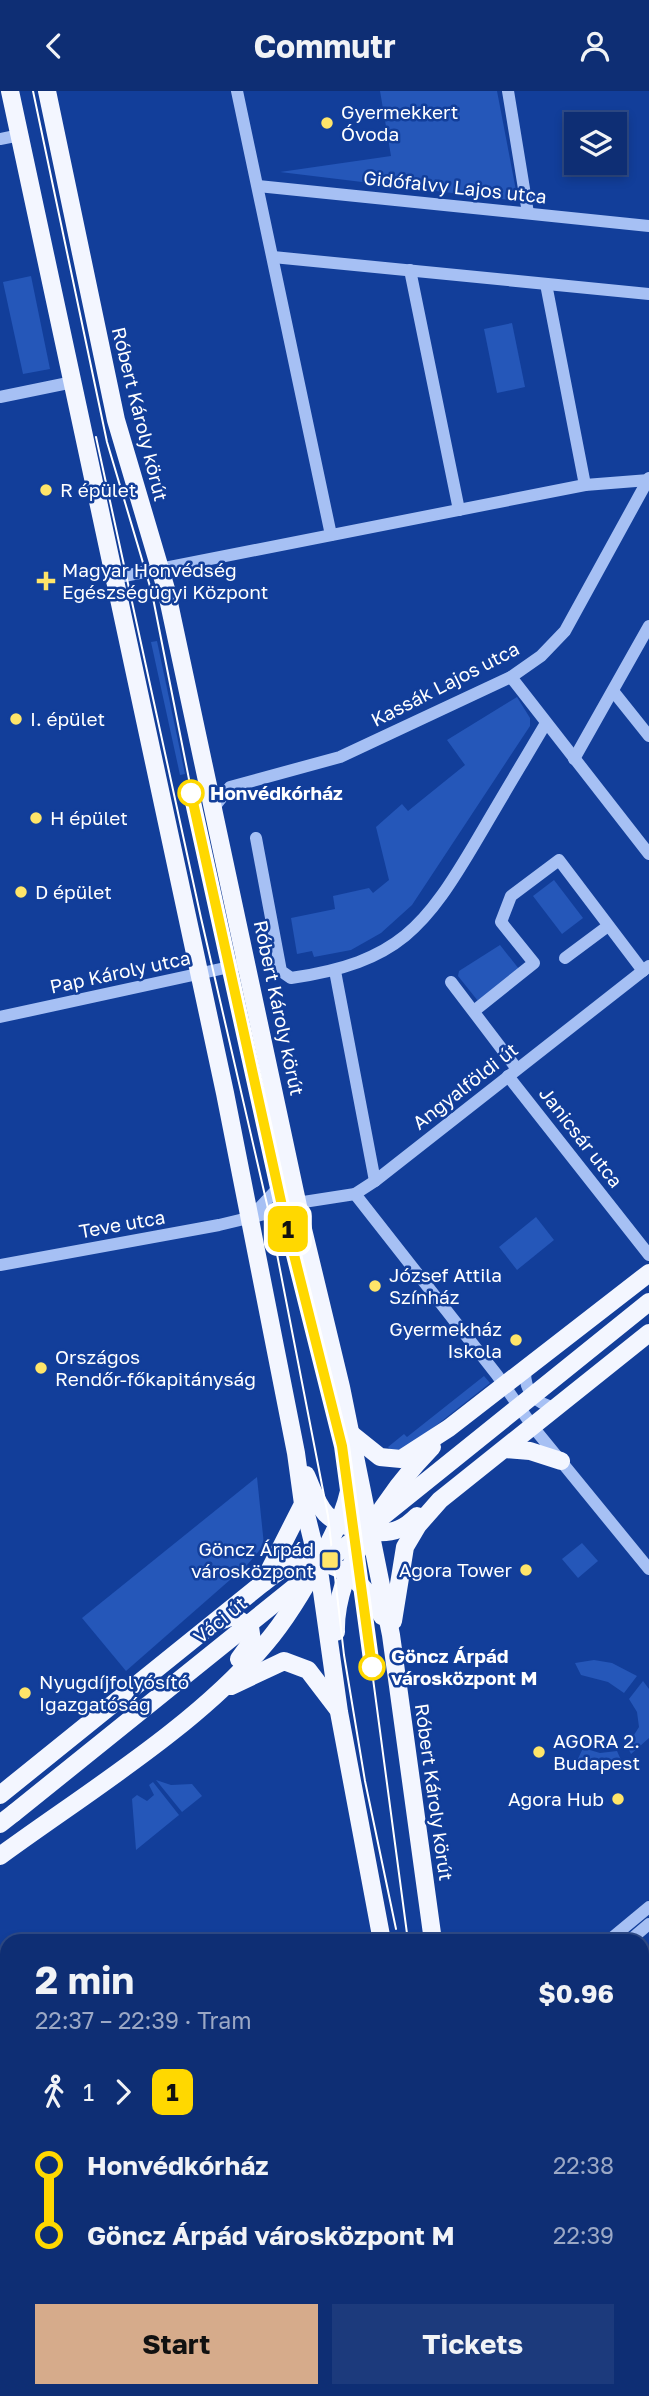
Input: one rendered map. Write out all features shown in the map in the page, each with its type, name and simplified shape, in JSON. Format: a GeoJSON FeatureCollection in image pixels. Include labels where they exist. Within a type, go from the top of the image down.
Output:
{"type":"FeatureCollection","features":[{"type":"Feature","properties":{"kind":"main road"},"geometry":{"type":"LineString","coordinates":[[10,91],[251,1217],[296,1453],[303,1504],[318,1563],[339,1712],[381,1934]]}},
{"type":"Feature","properties":{"kind":"main road","name":"Róbert Károly körút"},"geometry":{"type":"LineString","coordinates":[[47,91],[120,433],[161,568],[215,806],[302,1225],[350,1433],[391,1635],[432,1934]]}},
{"type":"Feature","properties":{"kind":"main road"},"geometry":{"type":"LineString","coordinates":[[350,1433],[372,1452],[391,1460],[401,1459],[449,1428],[649,1273]]}},
{"type":"Feature","properties":{"kind":"main road","name":"Váci út"},"geometry":{"type":"LineString","coordinates":[[7,1818],[649,1302]]}},
{"type":"Feature","properties":{"kind":"main road"},"geometry":{"type":"LineString","coordinates":[[296,1453],[315,1498],[328,1516],[340,1523],[370,1530],[389,1532],[401,1528],[533,1427],[649,1333]]}},
{"type":"Feature","properties":{"kind":"main road"},"geometry":{"type":"LineString","coordinates":[[339,1712],[336,1624],[345,1573],[370,1530],[420,1459],[449,1428]]}},
{"type":"Feature","properties":{"kind":"main road"},"geometry":{"type":"LineString","coordinates":[[0,1856],[138,1757],[213,1696],[265,1644],[294,1606],[340,1523],[351,1473],[350,1433]]}},
{"type":"Feature","properties":{"kind":"main road"},"geometry":{"type":"LineString","coordinates":[[505,1449],[530,1451],[561,1461]]}},
{"type":"Feature","properties":{"kind":"main road"},"geometry":{"type":"LineString","coordinates":[[391,1635],[405,1547],[418,1525],[440,1500]]}},
{"type":"Feature","properties":{"kind":"main road"},"geometry":{"type":"LineString","coordinates":[[262,1583],[303,1504]]}},
{"type":"Feature","properties":{"kind":"main road"},"geometry":{"type":"LineString","coordinates":[[262,1583],[292,1565],[318,1563],[345,1573],[361,1584],[374,1599],[391,1635]]}},
{"type":"Feature","properties":{"kind":"main road","name":"Váci út"},"geometry":{"type":"LineString","coordinates":[[0,1795],[262,1583]]}},
{"type":"Feature","properties":{"kind":"main road"},"geometry":{"type":"LineString","coordinates":[[213,1624],[233,1616],[238,1618],[250,1627],[252,1641],[213,1696]]}},
{"type":"Feature","properties":{"kind":"main road"},"geometry":{"type":"LineString","coordinates":[[213,1696],[285,1661],[308,1670],[339,1712]]}},
{"type":"Feature","properties":{"kind":"street"},"geometry":{"type":"LineString","coordinates":[[237,91],[331,535]]}},
{"type":"Feature","properties":{"kind":"street"},"geometry":{"type":"LineString","coordinates":[[508,91],[528,213]]}},
{"type":"Feature","properties":{"kind":"street"},"geometry":{"type":"LineString","coordinates":[[0,139],[20,135]]}},
{"type":"Feature","properties":{"kind":"street","name":"Gidófalvy Lajos utca"},"geometry":{"type":"LineString","coordinates":[[258,186],[649,226]]}},
{"type":"Feature","properties":{"kind":"street"},"geometry":{"type":"LineString","coordinates":[[273,257],[649,294]]}},
{"type":"Feature","properties":{"kind":"street"},"geometry":{"type":"LineString","coordinates":[[410,270],[460,510]]}},
{"type":"Feature","properties":{"kind":"street"},"geometry":{"type":"LineString","coordinates":[[546,284],[585,485]]}},
{"type":"Feature","properties":{"kind":"street"},"geometry":{"type":"LineString","coordinates":[[0,397],[73,382]]}},
{"type":"Feature","properties":{"kind":"street"},"geometry":{"type":"LineString","coordinates":[[114,578],[585,485],[649,479]]}},
{"type":"Feature","properties":{"kind":"street","name":"Kassák Lajos utca"},"geometry":{"type":"LineString","coordinates":[[215,806],[230,787],[340,757],[511,677],[541,656],[565,631],[649,479]]}},
{"type":"Feature","properties":{"kind":"street"},"geometry":{"type":"LineString","coordinates":[[574,759],[649,626]]}},
{"type":"Feature","properties":{"kind":"street"},"geometry":{"type":"LineString","coordinates":[[511,677],[649,854]]}},
{"type":"Feature","properties":{"kind":"street"},"geometry":{"type":"LineString","coordinates":[[613,691],[649,736]]}},
{"type":"Feature","properties":{"kind":"street"},"geometry":{"type":"LineString","coordinates":[[256,838],[281,971],[291,978],[335,971],[385,950],[422,922],[440,902],[546,723]]}},
{"type":"Feature","properties":{"kind":"street","name":"Angyalföldi út"},"geometry":{"type":"LineString","coordinates":[[298,1203],[355,1194],[375,1181],[646,969],[607,926],[559,860],[511,896],[501,922],[534,963],[474,1011]]}},
{"type":"Feature","properties":{"kind":"street"},"geometry":{"type":"LineString","coordinates":[[565,958],[607,926]]}},
{"type":"Feature","properties":{"kind":"street","name":"Pap Károly utca"},"geometry":{"type":"LineString","coordinates":[[0,1017],[248,963]]}},
{"type":"Feature","properties":{"kind":"street"},"geometry":{"type":"LineString","coordinates":[[335,971],[375,1181]]}},
{"type":"Feature","properties":{"kind":"street","name":"Janicsár utca"},"geometry":{"type":"LineString","coordinates":[[451,982],[474,1011],[513,1072],[649,1255]]}},
{"type":"Feature","properties":{"kind":"street"},"geometry":{"type":"LineString","coordinates":[[251,1217],[278,1188],[291,1165]]}},
{"type":"Feature","properties":{"kind":"street"},"geometry":{"type":"LineString","coordinates":[[355,1194],[505,1386],[533,1427],[649,1569]]}},
{"type":"Feature","properties":{"kind":"street","name":"Teve utca"},"geometry":{"type":"LineString","coordinates":[[0,1265],[269,1213],[284,1215],[302,1225]]}},
{"type":"Feature","properties":{"kind":"street"},"geometry":{"type":"LineString","coordinates":[[525,1371],[525,1385],[531,1397],[542,1405],[556,1408]]}},
{"type":"Feature","properties":{"kind":"street"},"geometry":{"type":"LineString","coordinates":[[616,1934],[649,1907]]}},
{"type":"Feature","properties":{"kind":"shaded area"},"geometry":{"type":"Polygon","coordinates":[[[380,91],[497,91],[518,201],[280,172],[391,156],[380,91]]]}},
{"type":"Feature","properties":{"kind":"shaded area"},"geometry":{"type":"Polygon","coordinates":[[[31,276],[50,369],[23,374],[3,282],[31,276]]]}},
{"type":"Feature","properties":{"kind":"shaded area"},"geometry":{"type":"Polygon","coordinates":[[[512,323],[525,387],[497,393],[484,329],[512,323]]]}},
{"type":"Feature","properties":{"kind":"shaded area"},"geometry":{"type":"Polygon","coordinates":[[[157,641],[185,774],[180,775],[151,642],[157,641]]]}},
{"type":"Feature","properties":{"kind":"shaded area"},"geometry":{"type":"Polygon","coordinates":[[[517,697],[530,718],[530,726],[412,905],[381,933],[351,950],[314,957],[312,951],[297,954],[291,918],[335,909],[333,896],[369,888],[373,893],[389,880],[376,827],[402,804],[408,811],[465,765],[447,740],[517,697]]]}},
{"type":"Feature","properties":{"kind":"shaded area"},"geometry":{"type":"Polygon","coordinates":[[[554,880],[583,918],[562,934],[533,896],[554,880]]]}},
{"type":"Feature","properties":{"kind":"shaded area"},"geometry":{"type":"Polygon","coordinates":[[[500,945],[519,969],[478,1001],[458,976],[459,971],[500,945]]]}},
{"type":"Feature","properties":{"kind":"shaded area"},"geometry":{"type":"Polygon","coordinates":[[[536,1217],[554,1240],[517,1270],[499,1247],[536,1217]]]}},
{"type":"Feature","properties":{"kind":"shaded area"},"geometry":{"type":"Polygon","coordinates":[[[484,1376],[490,1383],[396,1457],[388,1447],[404,1434],[407,1437],[484,1376]]]}},
{"type":"Feature","properties":{"kind":"shaded area"},"geometry":{"type":"Polygon","coordinates":[[[257,1477],[264,1545],[247,1565],[126,1671],[82,1618],[257,1477]]]}},
{"type":"Feature","properties":{"kind":"shaded area"},"geometry":{"type":"Polygon","coordinates":[[[582,1543],[598,1561],[578,1578],[562,1559],[582,1543]]]}},
{"type":"Feature","properties":{"kind":"shaded area"},"geometry":{"type":"Polygon","coordinates":[[[594,1660],[612,1663],[637,1676],[624,1693],[608,1682],[581,1675],[575,1663],[594,1660]]]}},
{"type":"Feature","properties":{"kind":"shaded area"},"geometry":{"type":"Polygon","coordinates":[[[643,1681],[649,1689],[649,1738],[631,1754],[627,1746],[639,1727],[637,1712],[629,1699],[643,1681]]]}},
{"type":"Feature","properties":{"kind":"shaded area"},"geometry":{"type":"Polygon","coordinates":[[[583,1748],[600,1753],[617,1751],[621,1760],[599,1765],[577,1761],[583,1748]]]}},
{"type":"Feature","properties":{"kind":"shaded area"},"geometry":{"type":"Polygon","coordinates":[[[156,1780],[171,1785],[192,1784],[202,1796],[182,1812],[156,1780]]]}},
{"type":"Feature","properties":{"kind":"shaded area"},"geometry":{"type":"Polygon","coordinates":[[[153,1782],[179,1815],[136,1850],[132,1799],[137,1795],[147,1801],[154,1795],[149,1785],[153,1782]]]}},
{"type":"Feature","properties":{"kind":"tram line"},"geometry":{"type":"LineString","coordinates":[[33,91],[107,442],[152,593],[216,915],[283,1215],[342,1446],[407,1934]]}},
{"type":"Feature","properties":{"kind":"tram line"},"geometry":{"type":"LineString","coordinates":[[96,437],[201,918],[269,1213],[328,1516],[344,1655],[365,1781],[396,1929]]}},
{"type":"Feature","properties":{"kind":"tram line","name":"1"},"geometry":{"type":"LineString","coordinates":[[191,793],[298,1276],[342,1446],[372,1667]]}},
{"type":"Feature","properties":{"kind":"place","name":"Gyermekkert Óvoda"},"geometry":{"type":"Point","coordinates":[327,123]}},
{"type":"Feature","properties":{"kind":"place","name":"R épület"},"geometry":{"type":"Point","coordinates":[46,490]}},
{"type":"Feature","properties":{"kind":"place","name":"Magyar Honvédség Egészségügyi Központ"},"geometry":{"type":"Point","coordinates":[46,581]}},
{"type":"Feature","properties":{"kind":"place","name":"I. épület"},"geometry":{"type":"Point","coordinates":[16,719]}},
{"type":"Feature","properties":{"kind":"place","name":"Honvédkórház"},"geometry":{"type":"Point","coordinates":[191,793]}},
{"type":"Feature","properties":{"kind":"place","name":"H épület"},"geometry":{"type":"Point","coordinates":[36,818]}},
{"type":"Feature","properties":{"kind":"place","name":"D épület"},"geometry":{"type":"Point","coordinates":[21,892]}},
{"type":"Feature","properties":{"kind":"place","name":"József Attila Színház"},"geometry":{"type":"Point","coordinates":[375,1286]}},
{"type":"Feature","properties":{"kind":"place","name":"Gyermekház Iskola"},"geometry":{"type":"Point","coordinates":[516,1340]}},
{"type":"Feature","properties":{"kind":"place","name":"Országos Rendőr-főkapitányság"},"geometry":{"type":"Point","coordinates":[41,1368]}},
{"type":"Feature","properties":{"kind":"place","name":"Göncz Árpád városközpont"},"geometry":{"type":"Point","coordinates":[330,1560]}},
{"type":"Feature","properties":{"kind":"place","name":"Agora Tower"},"geometry":{"type":"Point","coordinates":[526,1570]}},
{"type":"Feature","properties":{"kind":"place","name":"Göncz Árpád városközpont M"},"geometry":{"type":"Point","coordinates":[372,1667]}},
{"type":"Feature","properties":{"kind":"place","name":"Nyugdíjfolyósító Igazgatóság"},"geometry":{"type":"Point","coordinates":[25,1693]}},
{"type":"Feature","properties":{"kind":"place","name":"AGORA 2. Budapest"},"geometry":{"type":"Point","coordinates":[539,1752]}},
{"type":"Feature","properties":{"kind":"place","name":"Agora Hub"},"geometry":{"type":"Point","coordinates":[618,1799]}}]}
